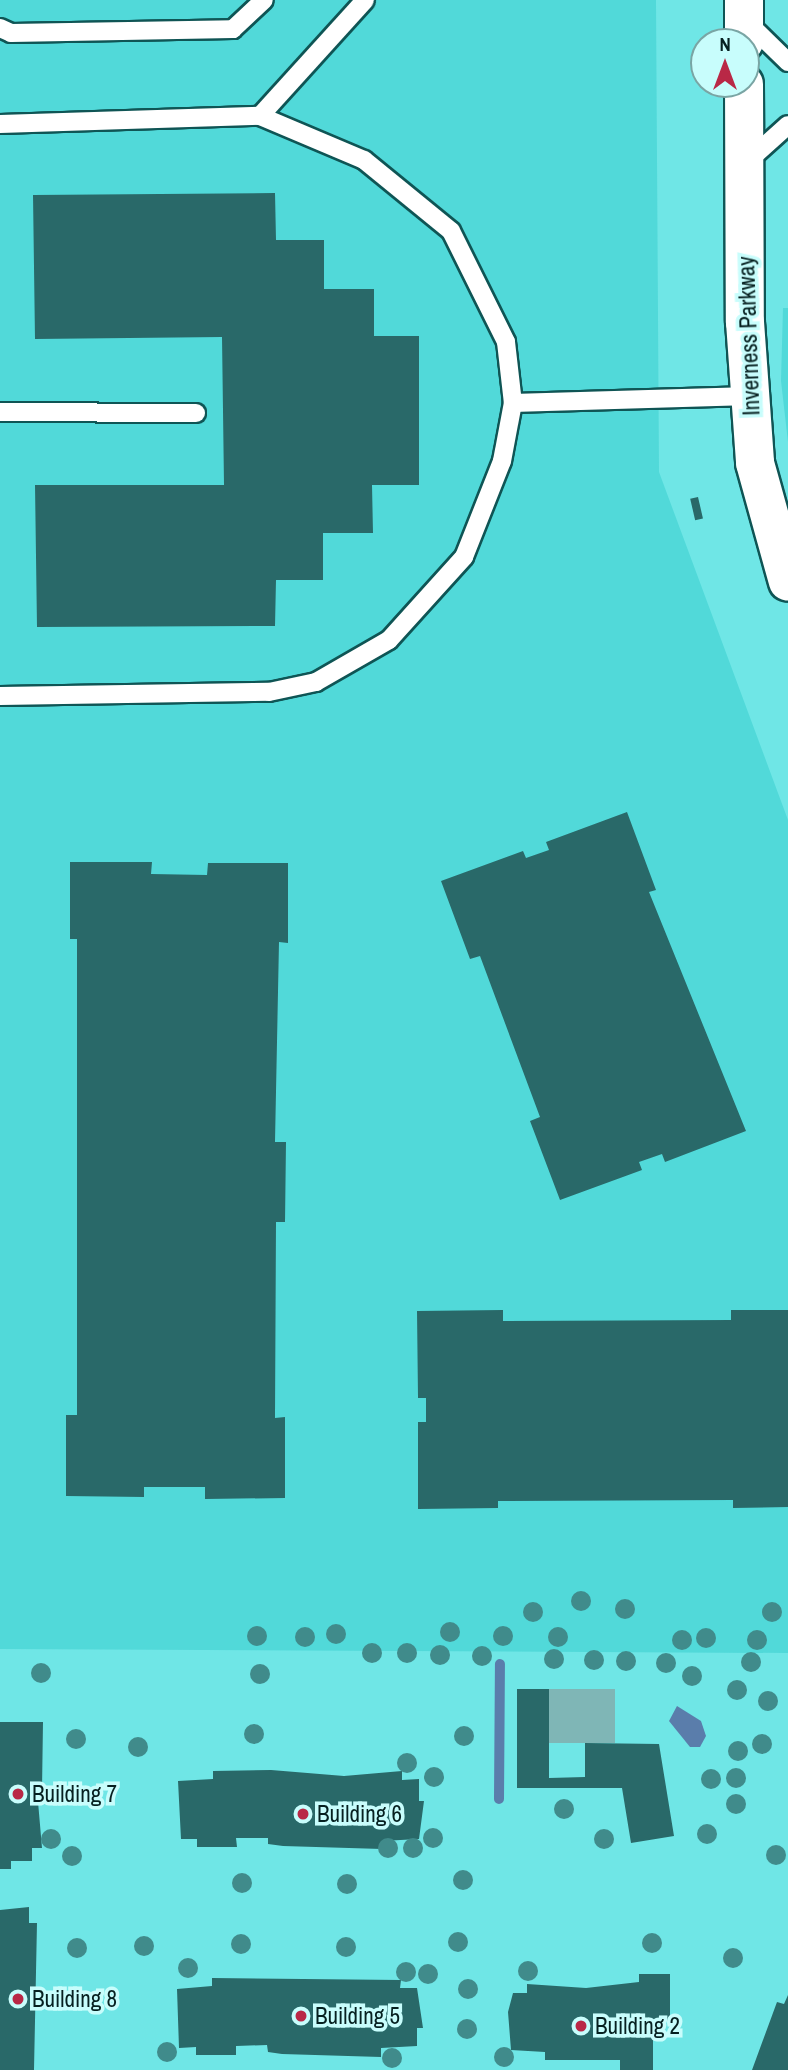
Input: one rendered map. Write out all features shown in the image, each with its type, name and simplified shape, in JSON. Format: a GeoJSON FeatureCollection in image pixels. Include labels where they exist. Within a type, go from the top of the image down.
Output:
{"type":"FeatureCollection","features":[{"type":"Feature","properties":{"kind":"main road","name":"Inverness Parkway"},"geometry":{"type":"LineString","coordinates":[[744,98],[750,396],[755,463],[788,582]]}},
{"type":"Feature","properties":{"kind":"lane"},"geometry":{"type":"LineString","coordinates":[[0,27],[11,33],[233,29],[264,0]]}},
{"type":"Feature","properties":{"kind":"lane"},"geometry":{"type":"LineString","coordinates":[[260,116],[365,0]]}},
{"type":"Feature","properties":{"kind":"lane"},"geometry":{"type":"LineString","coordinates":[[744,20],[788,62]]}},
{"type":"Feature","properties":{"kind":"lane"},"geometry":{"type":"LineString","coordinates":[[0,124],[260,116],[364,160],[451,231],[506,342],[513,403],[502,461],[464,557],[389,640],[316,682],[270,692],[0,696]]}},
{"type":"Feature","properties":{"kind":"lane"},"geometry":{"type":"LineString","coordinates":[[745,166],[788,125]]}},
{"type":"Feature","properties":{"kind":"lane"},"geometry":{"type":"LineString","coordinates":[[513,403],[750,396]]}},
{"type":"Feature","properties":{"kind":"lane"},"geometry":{"type":"LineString","coordinates":[[0,412],[196,413]]}},
{"type":"Feature","properties":{"kind":"shaded area"},"geometry":{"type":"Polygon","coordinates":[[[0,0],[656,0],[659,472],[788,820],[788,1653],[0,1649],[0,0]]]}},
{"type":"Feature","properties":{"kind":"shaded area"},"geometry":{"type":"Polygon","coordinates":[[[783,308],[788,308],[788,442],[781,381],[783,308]]]}},
{"type":"Feature","properties":{"kind":"shaded area"},"geometry":{"type":"Polygon","coordinates":[[[549,1689],[615,1689],[615,1743],[549,1743],[549,1689]]]}},
{"type":"Feature","properties":{"kind":"shaded area"},"geometry":{"type":"Polygon","coordinates":[[[677,1706],[701,1721],[706,1736],[700,1747],[690,1747],[669,1721],[677,1706]]]}},
{"type":"Feature","properties":{"kind":"building"},"geometry":{"type":"Polygon","coordinates":[[[275,193],[276,240],[324,240],[324,289],[374,289],[374,336],[419,336],[419,485],[372,485],[373,533],[323,533],[323,580],[276,580],[275,626],[37,627],[35,485],[224,485],[222,337],[35,339],[33,195],[275,193]]]}},
{"type":"Feature","properties":{"kind":"building"},"geometry":{"type":"Polygon","coordinates":[[[698,497],[703,518],[695,520],[690,499],[698,497]]]}},
{"type":"Feature","properties":{"kind":"building"},"geometry":{"type":"Polygon","coordinates":[[[627,812],[656,890],[649,892],[746,1131],[665,1162],[662,1154],[639,1162],[642,1170],[560,1200],[530,1121],[540,1117],[480,956],[470,959],[441,881],[523,851],[526,858],[549,850],[546,842],[627,812]]]}},
{"type":"Feature","properties":{"kind":"building"},"geometry":{"type":"Polygon","coordinates":[[[70,862],[152,862],[151,874],[207,875],[208,863],[288,863],[288,943],[279,942],[275,1142],[286,1142],[285,1222],[276,1222],[275,1418],[285,1417],[285,1498],[205,1499],[205,1487],[144,1487],[144,1497],[66,1496],[66,1415],[77,1415],[77,939],[70,939],[70,862]]]}},
{"type":"Feature","properties":{"kind":"building"},"geometry":{"type":"Polygon","coordinates":[[[503,1310],[503,1321],[731,1320],[731,1310],[788,1310],[788,1507],[733,1508],[733,1500],[498,1501],[498,1508],[418,1509],[418,1422],[426,1422],[426,1398],[418,1398],[417,1311],[503,1310]]]}},
{"type":"Feature","properties":{"kind":"building"},"geometry":{"type":"Polygon","coordinates":[[[517,1689],[549,1689],[549,1778],[585,1777],[585,1743],[659,1744],[674,1836],[631,1843],[622,1788],[517,1788],[517,1689]]]}},
{"type":"Feature","properties":{"kind":"building","name":"Building 7"},"geometry":{"type":"Polygon","coordinates":[[[0,1722],[43,1722],[42,1790],[37,1790],[42,1848],[32,1848],[32,1861],[11,1861],[11,1869],[0,1869],[0,1722]]]}},
{"type":"Feature","properties":{"kind":"building","name":"Building 6"},"geometry":{"type":"Polygon","coordinates":[[[271,1770],[344,1776],[402,1771],[402,1780],[419,1779],[419,1801],[424,1801],[419,1839],[382,1841],[382,1849],[283,1846],[268,1844],[268,1838],[236,1838],[237,1847],[197,1847],[197,1839],[181,1839],[178,1781],[213,1779],[213,1771],[271,1770]]]}},
{"type":"Feature","properties":{"kind":"building","name":"Building 8"},"geometry":{"type":"Polygon","coordinates":[[[29,1907],[29,1923],[37,1923],[34,2070],[0,2070],[0,1910],[29,1907]]]}},
{"type":"Feature","properties":{"kind":"building","name":"Building 2"},"geometry":{"type":"Polygon","coordinates":[[[639,1974],[670,1974],[670,2021],[653,2022],[653,2070],[620,2070],[620,2060],[545,2060],[545,2052],[511,2050],[508,2012],[513,1993],[527,1993],[527,1984],[586,1988],[639,1982],[639,1974]]]}},
{"type":"Feature","properties":{"kind":"building","name":"Building 5"},"geometry":{"type":"Polygon","coordinates":[[[212,1978],[401,1980],[400,1988],[417,1988],[423,2028],[417,2028],[417,2046],[381,2048],[381,2057],[282,2054],[268,2052],[267,2045],[236,2046],[236,2055],[196,2055],[196,2047],[179,2048],[177,1989],[212,1986],[212,1978]]]}},
{"type":"Feature","properties":{"kind":"building"},"geometry":{"type":"Polygon","coordinates":[[[788,1995],[788,2070],[752,2070],[777,2002],[784,2004],[788,1995]]]}},
{"type":"Feature","properties":{"kind":"waterway"},"geometry":{"type":"LineString","coordinates":[[499,1799],[500,1664]]}},
{"type":"Feature","properties":{"kind":"place","name":"Building 7"},"geometry":{"type":"Point","coordinates":[18,1794]}},
{"type":"Feature","properties":{"kind":"place","name":"Building 6"},"geometry":{"type":"Point","coordinates":[303,1814]}},
{"type":"Feature","properties":{"kind":"place","name":"Building 8"},"geometry":{"type":"Point","coordinates":[18,1999]}},
{"type":"Feature","properties":{"kind":"place","name":"Building 5"},"geometry":{"type":"Point","coordinates":[301,2016]}},
{"type":"Feature","properties":{"kind":"place","name":"Building 2"},"geometry":{"type":"Point","coordinates":[581,2026]}}]}
